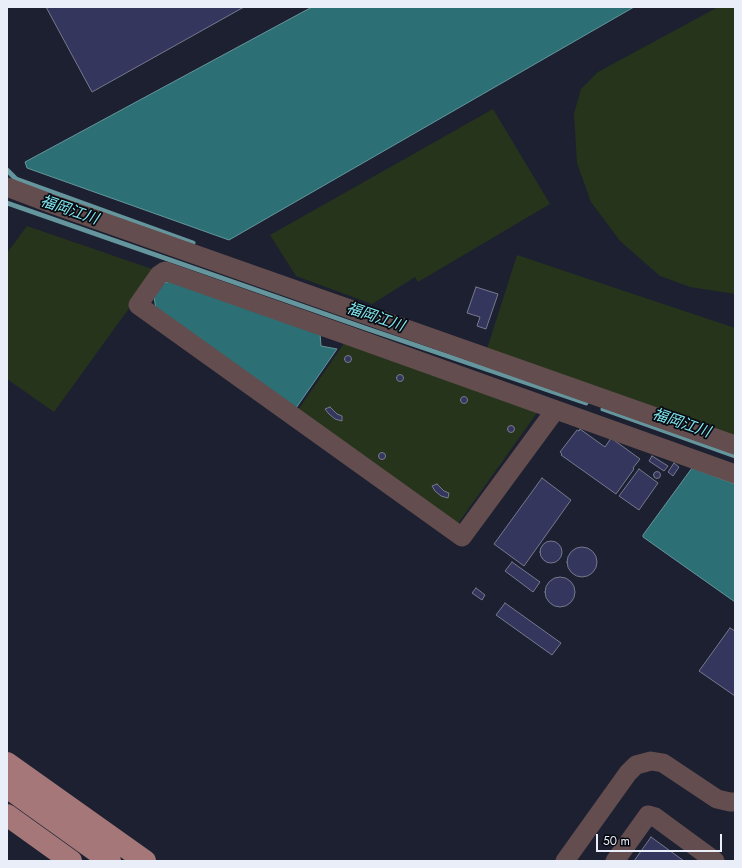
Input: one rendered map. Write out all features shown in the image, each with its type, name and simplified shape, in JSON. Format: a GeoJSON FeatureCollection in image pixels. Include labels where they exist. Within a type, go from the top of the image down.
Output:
{"type":"FeatureCollection","features":[{"type":"Feature","properties":{"kind":"main road"},"geometry":{"type":"LineString","coordinates":[[7,763],[146,861]]}},
{"type":"Feature","properties":{"kind":"main road"},"geometry":{"type":"LineString","coordinates":[[7,788],[110,861]]}},
{"type":"Feature","properties":{"kind":"main road"},"geometry":{"type":"LineString","coordinates":[[7,815],[72,861]]}},
{"type":"Feature","properties":{"kind":"street"},"geometry":{"type":"LineString","coordinates":[[7,187],[67,210],[735,445]]}},
{"type":"Feature","properties":{"kind":"street"},"geometry":{"type":"LineString","coordinates":[[553,409],[550,416],[462,537],[138,305],[159,275],[165,271],[553,409],[735,474]]}},
{"type":"Feature","properties":{"kind":"street"},"geometry":{"type":"LineString","coordinates":[[565,861],[628,773],[636,765],[651,761],[663,763],[717,799],[735,802]]}},
{"type":"Feature","properties":{"kind":"street"},"geometry":{"type":"LineString","coordinates":[[615,861],[648,815],[655,817],[715,861]]}},
{"type":"Feature","properties":{"kind":"shaded area"},"geometry":{"type":"Polygon","coordinates":[[[312,7],[634,7],[229,240],[27,168],[25,162],[312,7]]]}},
{"type":"Feature","properties":{"kind":"shaded area"},"geometry":{"type":"Polygon","coordinates":[[[718,7],[735,7],[735,294],[690,287],[660,276],[620,241],[591,202],[577,163],[574,114],[581,89],[598,72],[718,7]]]}},
{"type":"Feature","properties":{"kind":"shaded area"},"geometry":{"type":"Polygon","coordinates":[[[493,109],[550,204],[418,282],[415,277],[372,304],[296,276],[270,235],[493,109]]]}},
{"type":"Feature","properties":{"kind":"shaded area"},"geometry":{"type":"Polygon","coordinates":[[[27,226],[155,270],[54,412],[7,379],[7,253],[27,226]]]}},
{"type":"Feature","properties":{"kind":"shaded area"},"geometry":{"type":"Polygon","coordinates":[[[517,255],[735,328],[735,436],[487,349],[517,255]]]}},
{"type":"Feature","properties":{"kind":"shaded area"},"geometry":{"type":"Polygon","coordinates":[[[170,281],[320,333],[321,346],[337,349],[296,408],[156,309],[154,297],[162,284],[170,281]]]}},
{"type":"Feature","properties":{"kind":"shaded area"},"geometry":{"type":"Polygon","coordinates":[[[345,342],[539,410],[457,525],[298,410],[345,342]]]}},
{"type":"Feature","properties":{"kind":"shaded area"},"geometry":{"type":"Polygon","coordinates":[[[692,468],[735,484],[735,602],[643,537],[692,468]]]}},
{"type":"Feature","properties":{"kind":"building"},"geometry":{"type":"Polygon","coordinates":[[[46,7],[244,7],[92,92],[46,7]]]}},
{"type":"Feature","properties":{"kind":"building"},"geometry":{"type":"Polygon","coordinates":[[[476,287],[498,294],[486,329],[477,326],[480,317],[467,313],[476,287]]]}},
{"type":"Feature","properties":{"kind":"building"},"geometry":{"type":"Polygon","coordinates":[[[348,356],[351,359],[348,362],[345,359],[348,356]]]}},
{"type":"Feature","properties":{"kind":"building"},"geometry":{"type":"Polygon","coordinates":[[[400,375],[403,378],[400,381],[397,378],[400,375]]]}},
{"type":"Feature","properties":{"kind":"building"},"geometry":{"type":"Polygon","coordinates":[[[464,397],[467,400],[464,403],[461,400],[464,397]]]}},
{"type":"Feature","properties":{"kind":"building"},"geometry":{"type":"Polygon","coordinates":[[[330,407],[337,414],[342,416],[342,421],[335,419],[325,409],[330,407]]]}},
{"type":"Feature","properties":{"kind":"building"},"geometry":{"type":"Polygon","coordinates":[[[511,426],[514,429],[511,432],[508,429],[511,426]]]}},
{"type":"Feature","properties":{"kind":"building"},"geometry":{"type":"Polygon","coordinates":[[[580,429],[605,447],[611,438],[640,459],[616,494],[561,455],[562,454],[560,452],[577,430],[579,431],[580,429]]]}},
{"type":"Feature","properties":{"kind":"building"},"geometry":{"type":"Polygon","coordinates":[[[382,453],[385,456],[382,459],[379,456],[382,453]]]}},
{"type":"Feature","properties":{"kind":"building"},"geometry":{"type":"Polygon","coordinates":[[[652,456],[668,466],[664,471],[649,461],[652,456]]]}},
{"type":"Feature","properties":{"kind":"building"},"geometry":{"type":"Polygon","coordinates":[[[674,463],[679,467],[673,476],[668,472],[674,463]]]}},
{"type":"Feature","properties":{"kind":"building"},"geometry":{"type":"Polygon","coordinates":[[[639,469],[658,483],[639,510],[619,496],[639,469]]]}},
{"type":"Feature","properties":{"kind":"building"},"geometry":{"type":"Polygon","coordinates":[[[657,471],[660,472],[660,478],[657,479],[654,478],[653,475],[654,472],[657,471]]]}},
{"type":"Feature","properties":{"kind":"building"},"geometry":{"type":"Polygon","coordinates":[[[542,478],[571,500],[524,566],[494,544],[542,478]]]}},
{"type":"Feature","properties":{"kind":"building"},"geometry":{"type":"Polygon","coordinates":[[[437,484],[444,491],[449,493],[448,498],[441,496],[435,491],[432,486],[437,484]]]}},
{"type":"Feature","properties":{"kind":"building"},"geometry":{"type":"Polygon","coordinates":[[[551,541],[559,544],[562,552],[559,560],[551,563],[543,560],[540,552],[543,544],[551,541]]]}},
{"type":"Feature","properties":{"kind":"building"},"geometry":{"type":"Polygon","coordinates":[[[582,547],[593,551],[597,562],[593,573],[582,577],[571,573],[567,562],[571,551],[582,547]]]}},
{"type":"Feature","properties":{"kind":"building"},"geometry":{"type":"Polygon","coordinates":[[[512,562],[540,582],[533,592],[505,571],[512,562]]]}},
{"type":"Feature","properties":{"kind":"building"},"geometry":{"type":"Polygon","coordinates":[[[560,577],[571,581],[575,592],[571,603],[560,607],[549,603],[545,592],[549,581],[560,577]]]}},
{"type":"Feature","properties":{"kind":"building"},"geometry":{"type":"Polygon","coordinates":[[[476,588],[485,595],[482,600],[472,593],[476,588]]]}},
{"type":"Feature","properties":{"kind":"building"},"geometry":{"type":"Polygon","coordinates":[[[505,603],[561,643],[552,655],[496,615],[505,603]]]}},
{"type":"Feature","properties":{"kind":"building"},"geometry":{"type":"Polygon","coordinates":[[[730,628],[735,631],[735,696],[699,671],[730,628]]]}},
{"type":"Feature","properties":{"kind":"building"},"geometry":{"type":"Polygon","coordinates":[[[651,837],[684,861],[634,861],[651,837]]]}},
{"type":"Feature","properties":{"kind":"waterway"},"geometry":{"type":"LineString","coordinates":[[7,170],[16,179],[193,243]]}},
{"type":"Feature","properties":{"kind":"waterway","name":"福岡江川"},"geometry":{"type":"LineString","coordinates":[[7,203],[368,329],[586,403]]}},
{"type":"Feature","properties":{"kind":"waterway","name":"福岡江川"},"geometry":{"type":"LineString","coordinates":[[603,409],[735,456]]}}]}
